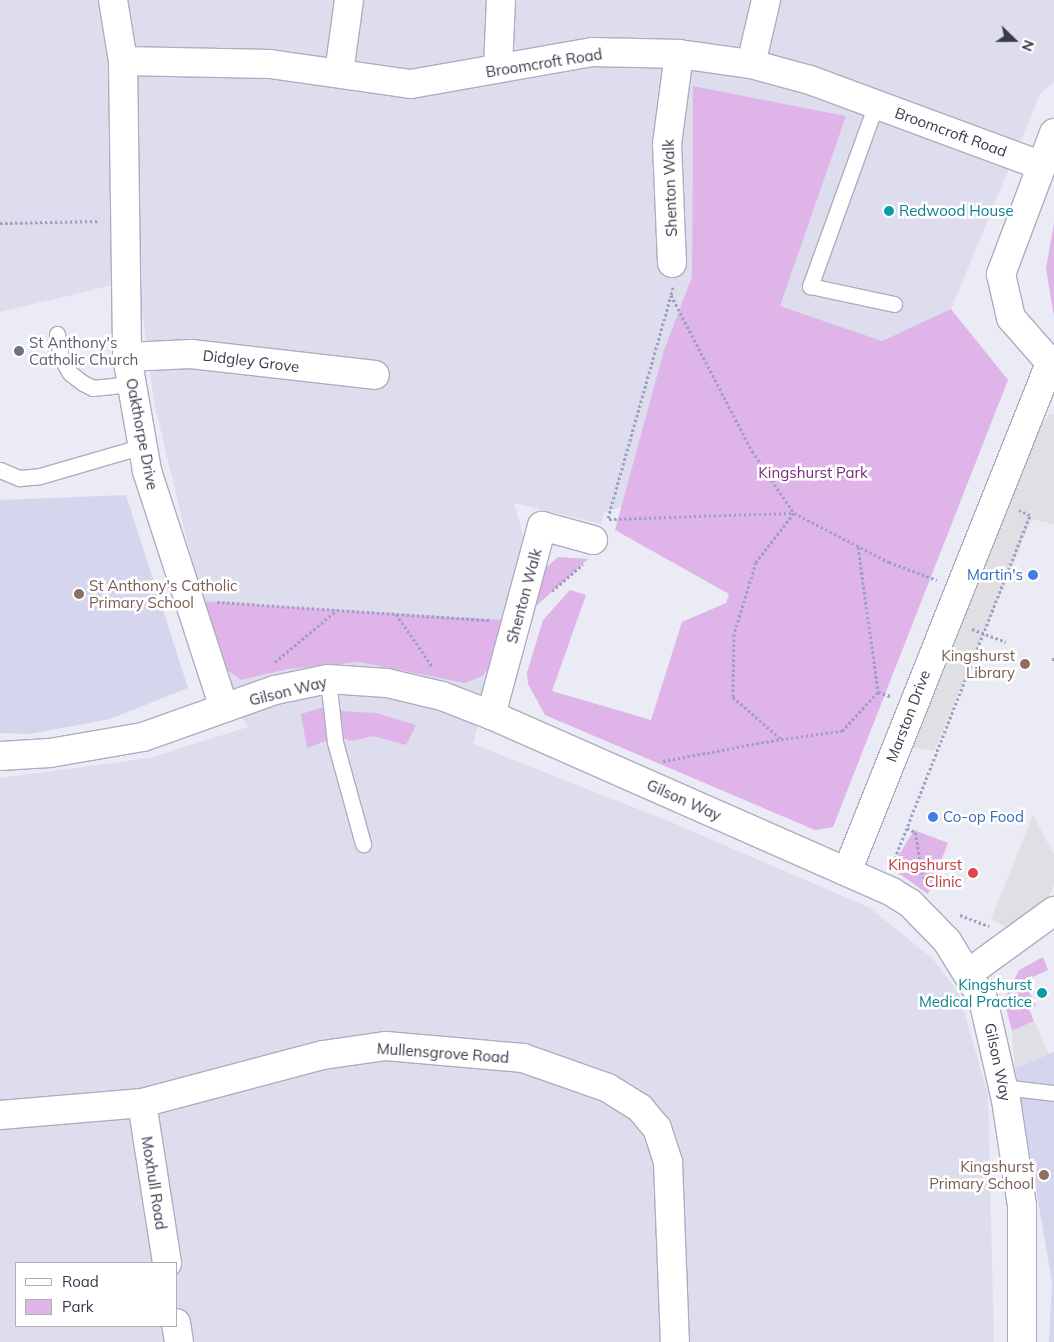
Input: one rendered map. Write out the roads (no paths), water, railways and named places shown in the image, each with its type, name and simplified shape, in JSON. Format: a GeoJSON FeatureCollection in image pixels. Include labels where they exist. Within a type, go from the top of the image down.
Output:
{"type":"FeatureCollection","features":[{"type":"Feature","properties":{"kind":"street","name":"Oakthorpe Drive"},"geometry":{"type":"LineString","coordinates":[[113,0],[123,61],[127,357],[143,446],[187,600],[224,708]]}},
{"type":"Feature","properties":{"kind":"street"},"geometry":{"type":"LineString","coordinates":[[338,73],[349,0]]}},
{"type":"Feature","properties":{"kind":"street"},"geometry":{"type":"LineString","coordinates":[[498,68],[501,0]]}},
{"type":"Feature","properties":{"kind":"street"},"geometry":{"type":"LineString","coordinates":[[751,64],[766,0]]}},
{"type":"Feature","properties":{"kind":"street","name":"Broomcroft Road"},"geometry":{"type":"LineString","coordinates":[[123,61],[270,64],[411,84],[592,52],[679,54],[751,64],[876,104],[1040,165]]}},
{"type":"Feature","properties":{"kind":"street","name":"Shenton Walk"},"geometry":{"type":"LineString","coordinates":[[672,263],[666,144],[679,54]]}},
{"type":"Feature","properties":{"kind":"street"},"geometry":{"type":"LineString","coordinates":[[1052,366],[1011,318],[1001,274],[1040,165],[1054,133]]}},
{"type":"Feature","properties":{"kind":"street","name":"Didgley Grove"},"geometry":{"type":"LineString","coordinates":[[127,357],[191,354],[375,375]]}},
{"type":"Feature","properties":{"kind":"street","name":"Marston Drive"},"geometry":{"type":"LineString","coordinates":[[847,872],[1052,366]]}},
{"type":"Feature","properties":{"kind":"street","name":"Shenton Walk"},"geometry":{"type":"LineString","coordinates":[[491,715],[518,622],[542,526],[598,536]]}},
{"type":"Feature","properties":{"kind":"street","name":"Gilson Way"},"geometry":{"type":"LineString","coordinates":[[0,756],[50,753],[144,737],[224,708],[328,679],[387,683],[442,696],[491,715],[847,872],[911,904],[970,972],[983,999],[1003,1087],[1022,1206],[1022,1342]]}},
{"type":"Feature","properties":{"kind":"street"},"geometry":{"type":"LineString","coordinates":[[970,972],[1054,911]]}},
{"type":"Feature","properties":{"kind":"street","name":"Mullensgrove Road"},"geometry":{"type":"LineString","coordinates":[[0,1115],[142,1103],[323,1055],[386,1046],[523,1058],[608,1088],[640,1108],[657,1128],[668,1162],[675,1342]]}},
{"type":"Feature","properties":{"kind":"street","name":"Moxhull Road"},"geometry":{"type":"LineString","coordinates":[[142,1103],[167,1262]]}},
{"type":"Feature","properties":{"kind":"street"},"geometry":{"type":"LineString","coordinates":[[177,1327],[179,1342]]}},
{"type":"Feature","properties":{"kind":"lane"},"geometry":{"type":"LineString","coordinates":[[876,104],[810,286],[894,304]]}},
{"type":"Feature","properties":{"kind":"lane"},"geometry":{"type":"LineString","coordinates":[[57,334],[61,357],[70,373],[83,383],[106,388],[132,384]]}},
{"type":"Feature","properties":{"kind":"lane"},"geometry":{"type":"LineString","coordinates":[[0,470],[19,478],[40,476],[143,446]]}},
{"type":"Feature","properties":{"kind":"lane"},"geometry":{"type":"LineString","coordinates":[[328,679],[335,742],[363,844]]}},
{"type":"Feature","properties":{"kind":"lane"},"geometry":{"type":"LineString","coordinates":[[1003,1087],[1054,1093]]}},
{"type":"Feature","properties":{"kind":"place","name":"Redwood House"},"geometry":{"type":"Point","coordinates":[889,211]}},
{"type":"Feature","properties":{"kind":"place","name":"St Anthony's Catholic Church"},"geometry":{"type":"Point","coordinates":[19,351]}},
{"type":"Feature","properties":{"kind":"place","name":"Martin's"},"geometry":{"type":"Point","coordinates":[1033,575]}},
{"type":"Feature","properties":{"kind":"place","name":"St Anthony's Catholic Primary School"},"geometry":{"type":"Point","coordinates":[79,594]}},
{"type":"Feature","properties":{"kind":"place","name":"Kingshurst Library"},"geometry":{"type":"Point","coordinates":[1025,664]}},
{"type":"Feature","properties":{"kind":"place","name":"Co-op Food"},"geometry":{"type":"Point","coordinates":[933,817]}},
{"type":"Feature","properties":{"kind":"place","name":"Kingshurst Clinic"},"geometry":{"type":"Point","coordinates":[973,873]}},
{"type":"Feature","properties":{"kind":"place","name":"Kingshurst Medical Practice"},"geometry":{"type":"Point","coordinates":[1042,993]}},
{"type":"Feature","properties":{"kind":"place","name":"Kingshurst Primary School"},"geometry":{"type":"Point","coordinates":[1044,1175]}},
{"type":"Feature","properties":{"kind":"park label","name":"Kingshurst Park"},"geometry":{"type":"Point","coordinates":[813,473]}}]}
